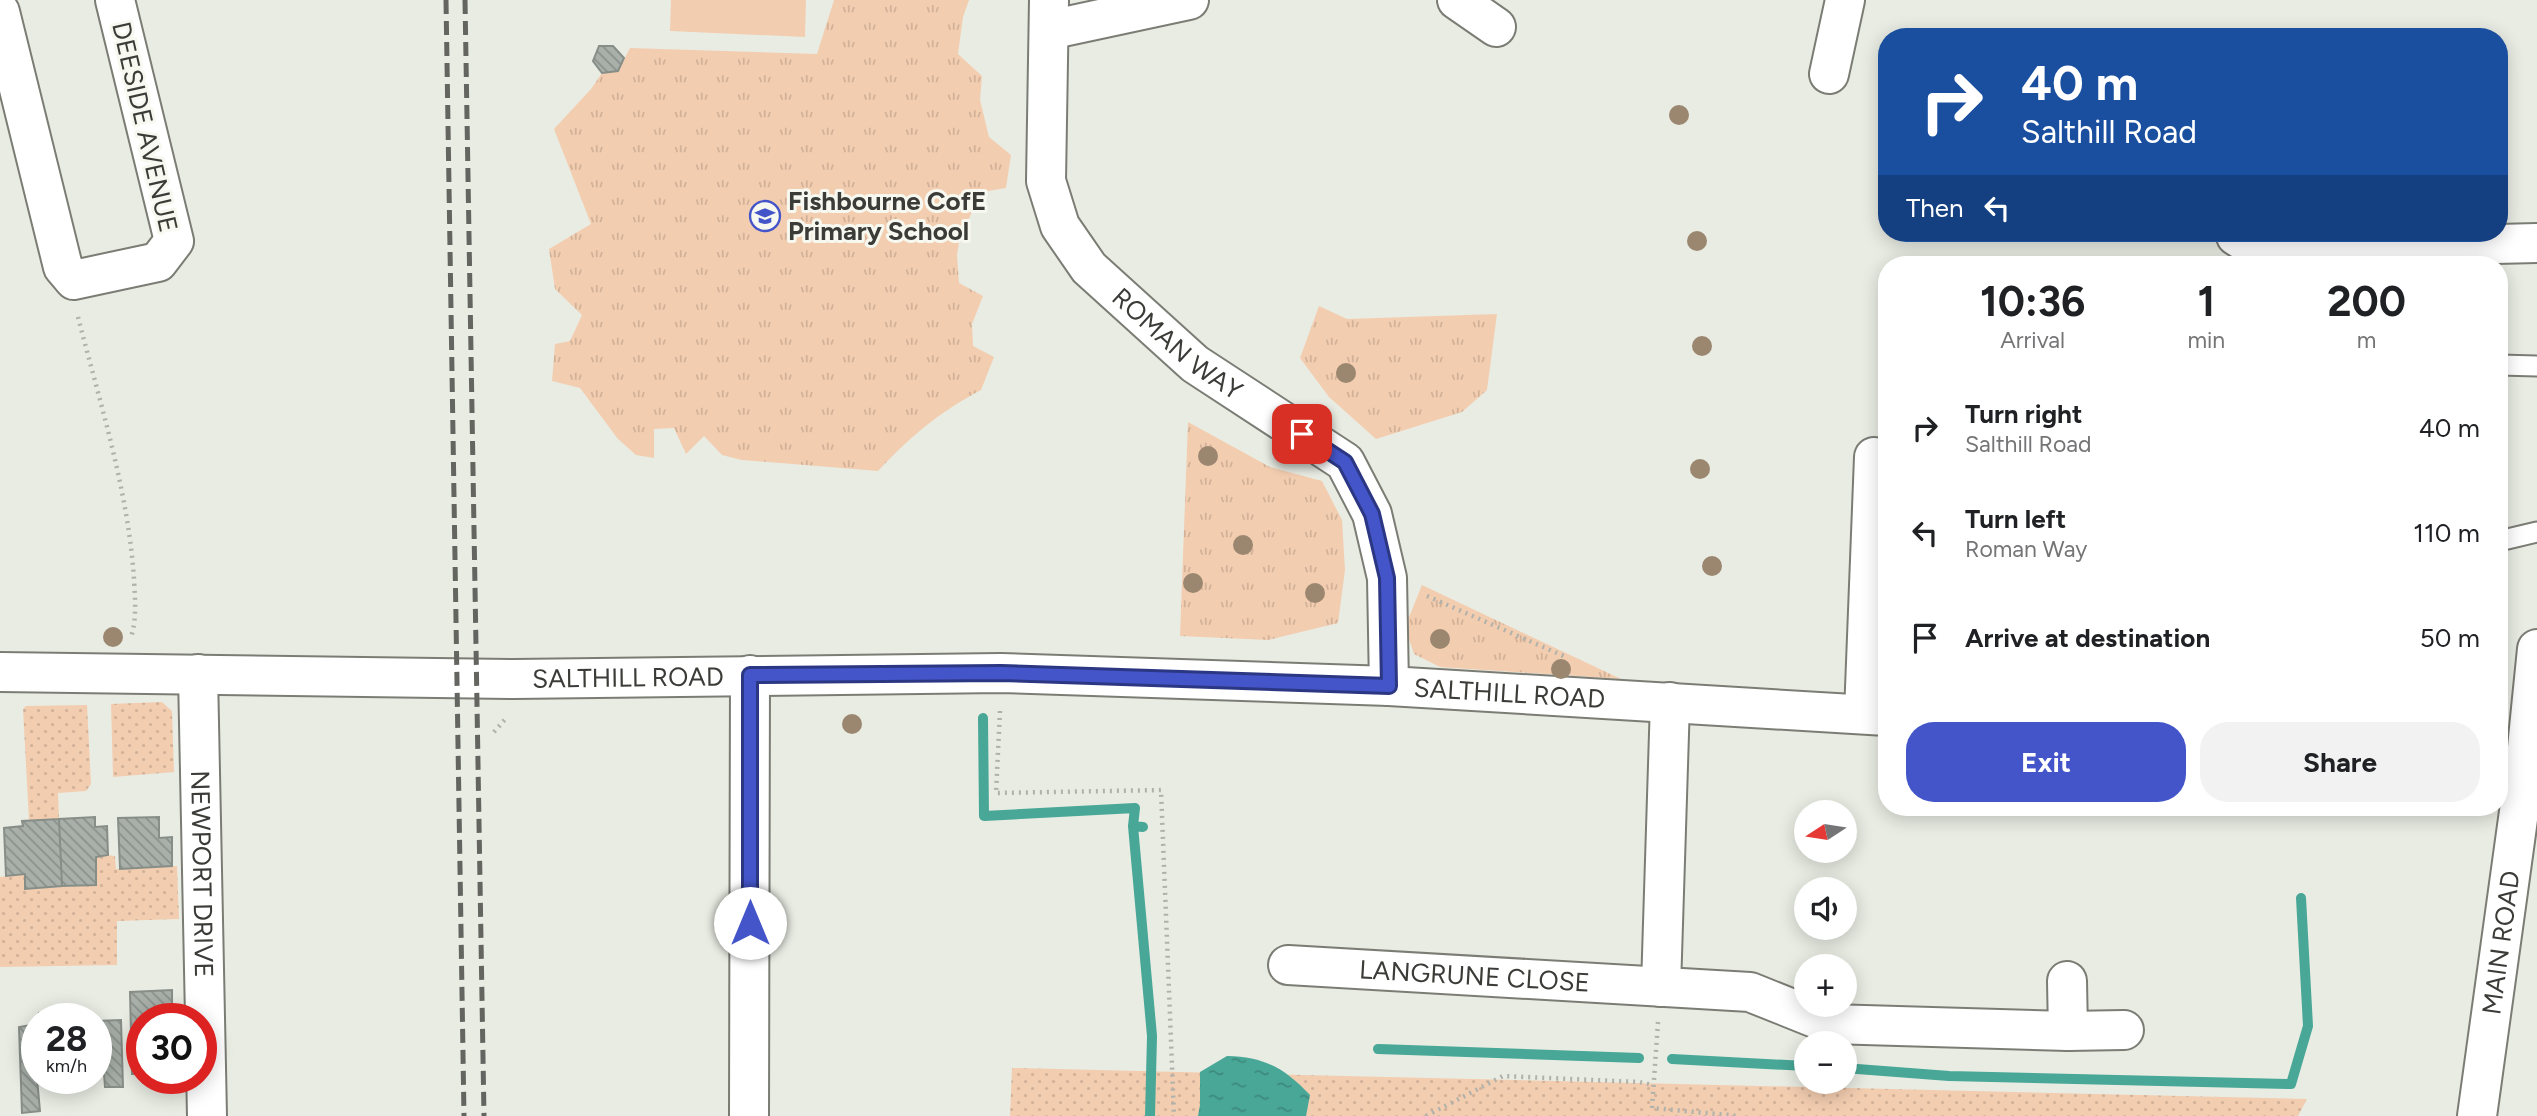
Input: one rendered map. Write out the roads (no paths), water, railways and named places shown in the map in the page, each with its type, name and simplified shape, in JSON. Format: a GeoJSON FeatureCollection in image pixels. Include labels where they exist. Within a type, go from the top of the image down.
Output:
{"type":"FeatureCollection","features":[{"type":"Feature","properties":{"kind":"street","name":"DEESIDE AVENUE"},"geometry":{"type":"LineString","coordinates":[[0,12],[63,267],[74,280],[158,262],[174,241],[115,0]]}},
{"type":"Feature","properties":{"kind":"street"},"geometry":{"type":"LineString","coordinates":[[1049,15],[1188,0]]}},
{"type":"Feature","properties":{"kind":"street"},"geometry":{"type":"LineString","coordinates":[[1457,0],[1496,27]]}},
{"type":"Feature","properties":{"kind":"street"},"geometry":{"type":"LineString","coordinates":[[1829,74],[1845,0]]}},
{"type":"Feature","properties":{"kind":"street","name":"ROMAN WAY"},"geometry":{"type":"LineString","coordinates":[[1049,15],[1046,181],[1060,226],[1089,268],[1195,363],[1345,462],[1372,514],[1387,578],[1389,686]]}},
{"type":"Feature","properties":{"kind":"street"},"geometry":{"type":"LineString","coordinates":[[2245,242],[2258,250],[2537,243]]}},
{"type":"Feature","properties":{"kind":"street"},"geometry":{"type":"LineString","coordinates":[[1875,715],[1878,558]]}},
{"type":"Feature","properties":{"kind":"street","name":"MAIN ROAD"},"geometry":{"type":"LineString","coordinates":[[2508,807],[2512,767],[2537,649]]}},
{"type":"Feature","properties":{"kind":"street","name":"SALTHILL ROAD"},"geometry":{"type":"LineString","coordinates":[[0,672],[514,679],[1001,673],[1389,686],[1875,715]]}},
{"type":"Feature","properties":{"kind":"street","name":"NEWPORT DRIVE"},"geometry":{"type":"LineString","coordinates":[[198,674],[207,1116]]}},
{"type":"Feature","properties":{"kind":"street"},"geometry":{"type":"LineString","coordinates":[[749,1116],[750,675]]}},
{"type":"Feature","properties":{"kind":"street"},"geometry":{"type":"LineString","coordinates":[[1661,987],[1670,702]]}},
{"type":"Feature","properties":{"kind":"street","name":"MAIN ROAD"},"geometry":{"type":"LineString","coordinates":[[2477,1116],[2507,816]]}},
{"type":"Feature","properties":{"kind":"street","name":"LANGRUNE CLOSE"},"geometry":{"type":"LineString","coordinates":[[1288,965],[1750,992],[1830,1024],[2068,1031],[2124,1030]]}},
{"type":"Feature","properties":{"kind":"street"},"geometry":{"type":"LineString","coordinates":[[2067,981],[2068,1031]]}},
{"type":"Feature","properties":{"kind":"lane"},"geometry":{"type":"LineString","coordinates":[[2508,365],[2537,366]]}},
{"type":"Feature","properties":{"kind":"lane"},"geometry":{"type":"LineString","coordinates":[[2508,539],[2537,532]]}},
{"type":"Feature","properties":{"kind":"water"},"geometry":{"type":"Polygon","coordinates":[[[1227,1056],[1263,1062],[1282,1071],[1310,1095],[1306,1116],[1198,1116],[1200,1072],[1227,1056]]]}},
{"type":"Feature","properties":{"kind":"waterway"},"geometry":{"type":"LineString","coordinates":[[983,718],[984,816],[1135,808],[1133,826]]}},
{"type":"Feature","properties":{"kind":"waterway"},"geometry":{"type":"LineString","coordinates":[[1143,827],[1133,826],[1152,1036],[1150,1116]]}},
{"type":"Feature","properties":{"kind":"waterway"},"geometry":{"type":"LineString","coordinates":[[1857,1069],[1949,1076],[2291,1084],[2308,1026],[2301,898]]}},
{"type":"Feature","properties":{"kind":"waterway"},"geometry":{"type":"LineString","coordinates":[[1378,1049],[1639,1058]]}},
{"type":"Feature","properties":{"kind":"waterway"},"geometry":{"type":"LineString","coordinates":[[1672,1059],[1794,1065]]}},
{"type":"Feature","properties":{"kind":"railway"},"geometry":{"type":"LineString","coordinates":[[446,0],[464,1116]]}},
{"type":"Feature","properties":{"kind":"railway"},"geometry":{"type":"LineString","coordinates":[[465,0],[484,1116]]}},
{"type":"Feature","properties":{"kind":"place","name":"Fishbourne CofE Primary School"},"geometry":{"type":"Point","coordinates":[765,216]}}]}
